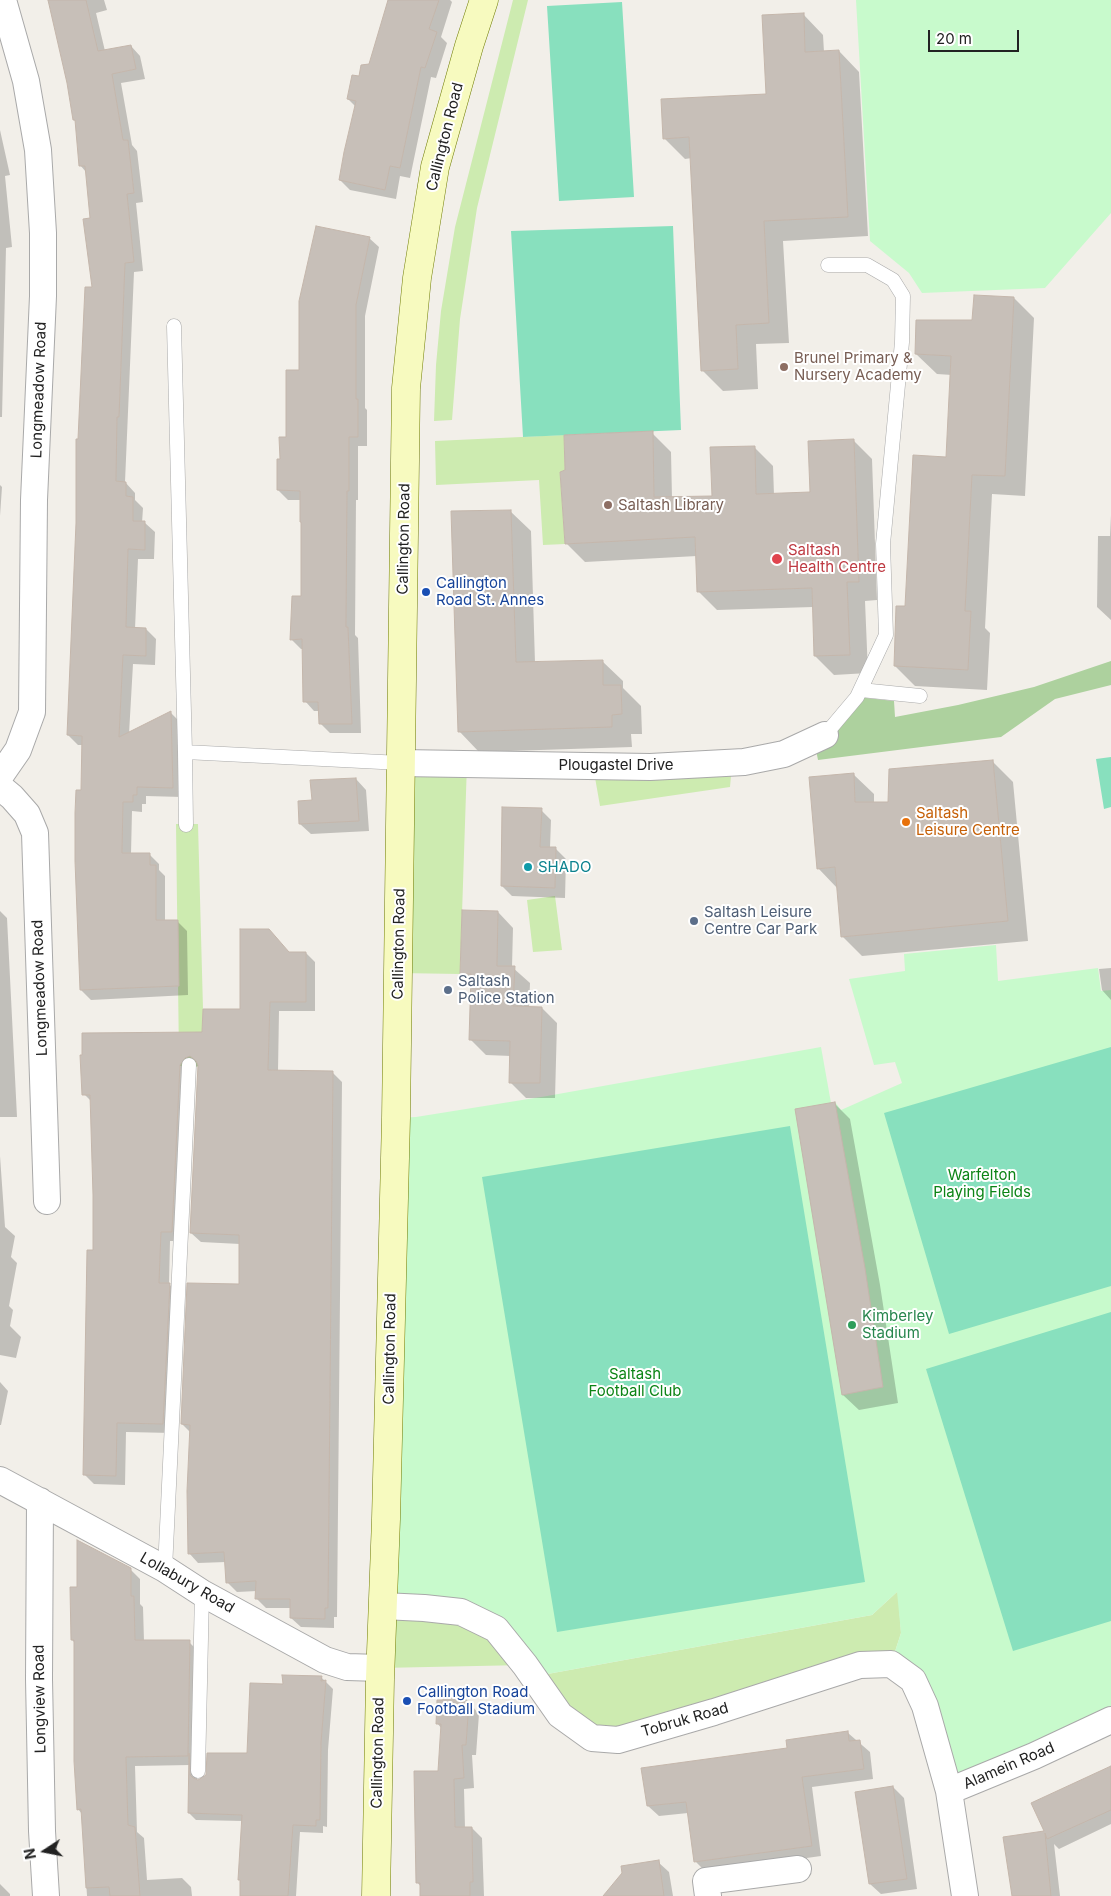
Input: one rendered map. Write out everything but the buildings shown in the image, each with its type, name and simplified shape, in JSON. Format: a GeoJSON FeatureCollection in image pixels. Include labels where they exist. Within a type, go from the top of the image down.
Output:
{"type":"FeatureCollection","features":[{"type":"Feature","properties":{"kind":"street","name":"Longmeadow Road"},"geometry":{"type":"LineString","coordinates":[[0,776],[18,750],[32,712],[34,500],[43,296],[43,232],[38,150],[26,81],[3,0]]}},
{"type":"Feature","properties":{"kind":"street","name":"Callington Road"},"geometry":{"type":"LineString","coordinates":[[376,1896],[380,1668],[396,1118],[406,388],[417,278],[435,167],[484,0]]}},
{"type":"Feature","properties":{"kind":"street","name":"Plougastel Drive"},"geometry":{"type":"LineString","coordinates":[[401,763],[650,767],[744,762],[784,754],[825,735]]}},
{"type":"Feature","properties":{"kind":"street","name":"Longmeadow Road"},"geometry":{"type":"LineString","coordinates":[[0,788],[12,797],[27,814],[35,833],[47,1201]]}},
{"type":"Feature","properties":{"kind":"street","name":"Lollabury Road"},"geometry":{"type":"LineString","coordinates":[[0,1480],[165,1569],[202,1593],[325,1660],[347,1666],[380,1668]]}},
{"type":"Feature","properties":{"kind":"street","name":"Longview Road"},"geometry":{"type":"LineString","coordinates":[[40,1501],[39,1679],[42,1831],[46,1896]]}},
{"type":"Feature","properties":{"kind":"street","name":"Tobruk Road"},"geometry":{"type":"LineString","coordinates":[[383,1606],[460,1612],[496,1629],[525,1665],[560,1715],[592,1738],[618,1740],[714,1712],[860,1665],[890,1664],[913,1680],[925,1706],[949,1791]]}},
{"type":"Feature","properties":{"kind":"street","name":"Alamein Road"},"geometry":{"type":"LineString","coordinates":[[965,1896],[949,1791],[1034,1756],[1111,1720]]}},
{"type":"Feature","properties":{"kind":"street"},"geometry":{"type":"LineString","coordinates":[[708,1896],[706,1881],[798,1869]]}},
{"type":"Feature","properties":{"kind":"lane"},"geometry":{"type":"LineString","coordinates":[[825,735],[860,690],[886,636],[883,544],[902,342],[903,296],[893,280],[867,265],[828,265]]}},
{"type":"Feature","properties":{"kind":"lane"},"geometry":{"type":"LineString","coordinates":[[174,326],[186,825]]}},
{"type":"Feature","properties":{"kind":"lane"},"geometry":{"type":"LineString","coordinates":[[860,690],[920,696]]}},
{"type":"Feature","properties":{"kind":"lane"},"geometry":{"type":"LineString","coordinates":[[184,752],[401,763]]}},
{"type":"Feature","properties":{"kind":"lane"},"geometry":{"type":"LineString","coordinates":[[165,1569],[189,1065]]}},
{"type":"Feature","properties":{"kind":"lane"},"geometry":{"type":"LineString","coordinates":[[198,1771],[202,1593]]}},
{"type":"Feature","properties":{"kind":"green space"},"geometry":{"type":"Polygon","coordinates":[[[513,0],[528,0],[477,208],[460,319],[452,420],[434,421],[436,365],[441,311],[455,227],[513,0]]]}},
{"type":"Feature","properties":{"kind":"green space"},"geometry":{"type":"Polygon","coordinates":[[[856,0],[1111,0],[1111,213],[1045,288],[922,293],[909,273],[870,241],[856,0]]]}},
{"type":"Feature","properties":{"kind":"green space"},"geometry":{"type":"Polygon","coordinates":[[[622,2],[634,197],[559,201],[547,6],[622,2]]]}},
{"type":"Feature","properties":{"kind":"green space"},"geometry":{"type":"Polygon","coordinates":[[[673,226],[681,430],[523,437],[511,231],[673,226]]]}},
{"type":"Feature","properties":{"kind":"green space"},"geometry":{"type":"Polygon","coordinates":[[[564,435],[565,470],[560,472],[565,544],[543,545],[539,480],[436,485],[435,441],[564,435]]]}},
{"type":"Feature","properties":{"kind":"green space"},"geometry":{"type":"Polygon","coordinates":[[[1111,661],[1111,685],[1055,699],[1001,737],[818,760],[814,740],[857,697],[894,701],[895,717],[958,705],[1034,687],[1111,661]]]}},
{"type":"Feature","properties":{"kind":"green space"},"geometry":{"type":"Polygon","coordinates":[[[1111,757],[1111,807],[1104,809],[1096,759],[1111,757]]]}},
{"type":"Feature","properties":{"kind":"green space"},"geometry":{"type":"Polygon","coordinates":[[[401,763],[467,763],[460,974],[398,973],[401,763]]]}},
{"type":"Feature","properties":{"kind":"green space"},"geometry":{"type":"Polygon","coordinates":[[[726,763],[731,776],[730,787],[600,806],[593,766],[726,763]]]}},
{"type":"Feature","properties":{"kind":"green space"},"geometry":{"type":"Polygon","coordinates":[[[176,824],[198,824],[203,1009],[202,1061],[205,1067],[180,1066],[179,1059],[176,824]]]}},
{"type":"Feature","properties":{"kind":"green space"},"geometry":{"type":"Polygon","coordinates":[[[555,896],[562,950],[533,952],[527,900],[555,896]]]}},
{"type":"Feature","properties":{"kind":"green space"},"geometry":{"type":"Polygon","coordinates":[[[996,945],[998,981],[1098,968],[1101,991],[1111,990],[1111,1720],[953,1789],[891,1664],[901,1633],[897,1592],[872,1615],[542,1675],[496,1629],[383,1606],[396,1118],[416,1117],[547,1096],[821,1047],[831,1103],[835,1102],[841,1110],[902,1083],[895,1062],[874,1065],[849,979],[905,971],[904,954],[996,945]]]}},
{"type":"Feature","properties":{"kind":"green space","name":"Warfelton Playing Fields"},"geometry":{"type":"Polygon","coordinates":[[[1111,1047],[1111,1286],[949,1334],[884,1113],[1111,1047]]]}},
{"type":"Feature","properties":{"kind":"green space","name":"Saltash Football Club"},"geometry":{"type":"Polygon","coordinates":[[[790,1126],[865,1582],[557,1632],[482,1177],[790,1126]]]}},
{"type":"Feature","properties":{"kind":"green space"},"geometry":{"type":"Polygon","coordinates":[[[1111,1312],[1111,1621],[1013,1651],[926,1369],[1111,1312]]]}},
{"type":"Feature","properties":{"kind":"green space"},"geometry":{"type":"Polygon","coordinates":[[[898,1591],[901,1633],[891,1664],[592,1738],[542,1675],[872,1615],[898,1591]]]}},
{"type":"Feature","properties":{"kind":"green space"},"geometry":{"type":"Polygon","coordinates":[[[383,1606],[461,1612],[525,1665],[380,1668],[383,1606]]]}},
{"type":"Feature","properties":{"kind":"place","name":"Brunel Primary & Nursery Academy"},"geometry":{"type":"Point","coordinates":[784,367]}},
{"type":"Feature","properties":{"kind":"place","name":"Saltash Library"},"geometry":{"type":"Point","coordinates":[608,505]}},
{"type":"Feature","properties":{"kind":"place","name":"Saltash Health Centre"},"geometry":{"type":"Point","coordinates":[777,559]}},
{"type":"Feature","properties":{"kind":"place","name":"Callington Road St. Annes"},"geometry":{"type":"Point","coordinates":[426,592]}},
{"type":"Feature","properties":{"kind":"place","name":"Saltash Leisure Centre"},"geometry":{"type":"Point","coordinates":[906,822]}},
{"type":"Feature","properties":{"kind":"place","name":"SHADO"},"geometry":{"type":"Point","coordinates":[528,867]}},
{"type":"Feature","properties":{"kind":"place","name":"Saltash Leisure Centre Car Park"},"geometry":{"type":"Point","coordinates":[694,921]}},
{"type":"Feature","properties":{"kind":"place","name":"Saltash Police Station"},"geometry":{"type":"Point","coordinates":[448,990]}},
{"type":"Feature","properties":{"kind":"place","name":"Kimberley Stadium"},"geometry":{"type":"Point","coordinates":[852,1325]}},
{"type":"Feature","properties":{"kind":"place","name":"Callington Road Football Stadium"},"geometry":{"type":"Point","coordinates":[407,1701]}}]}
